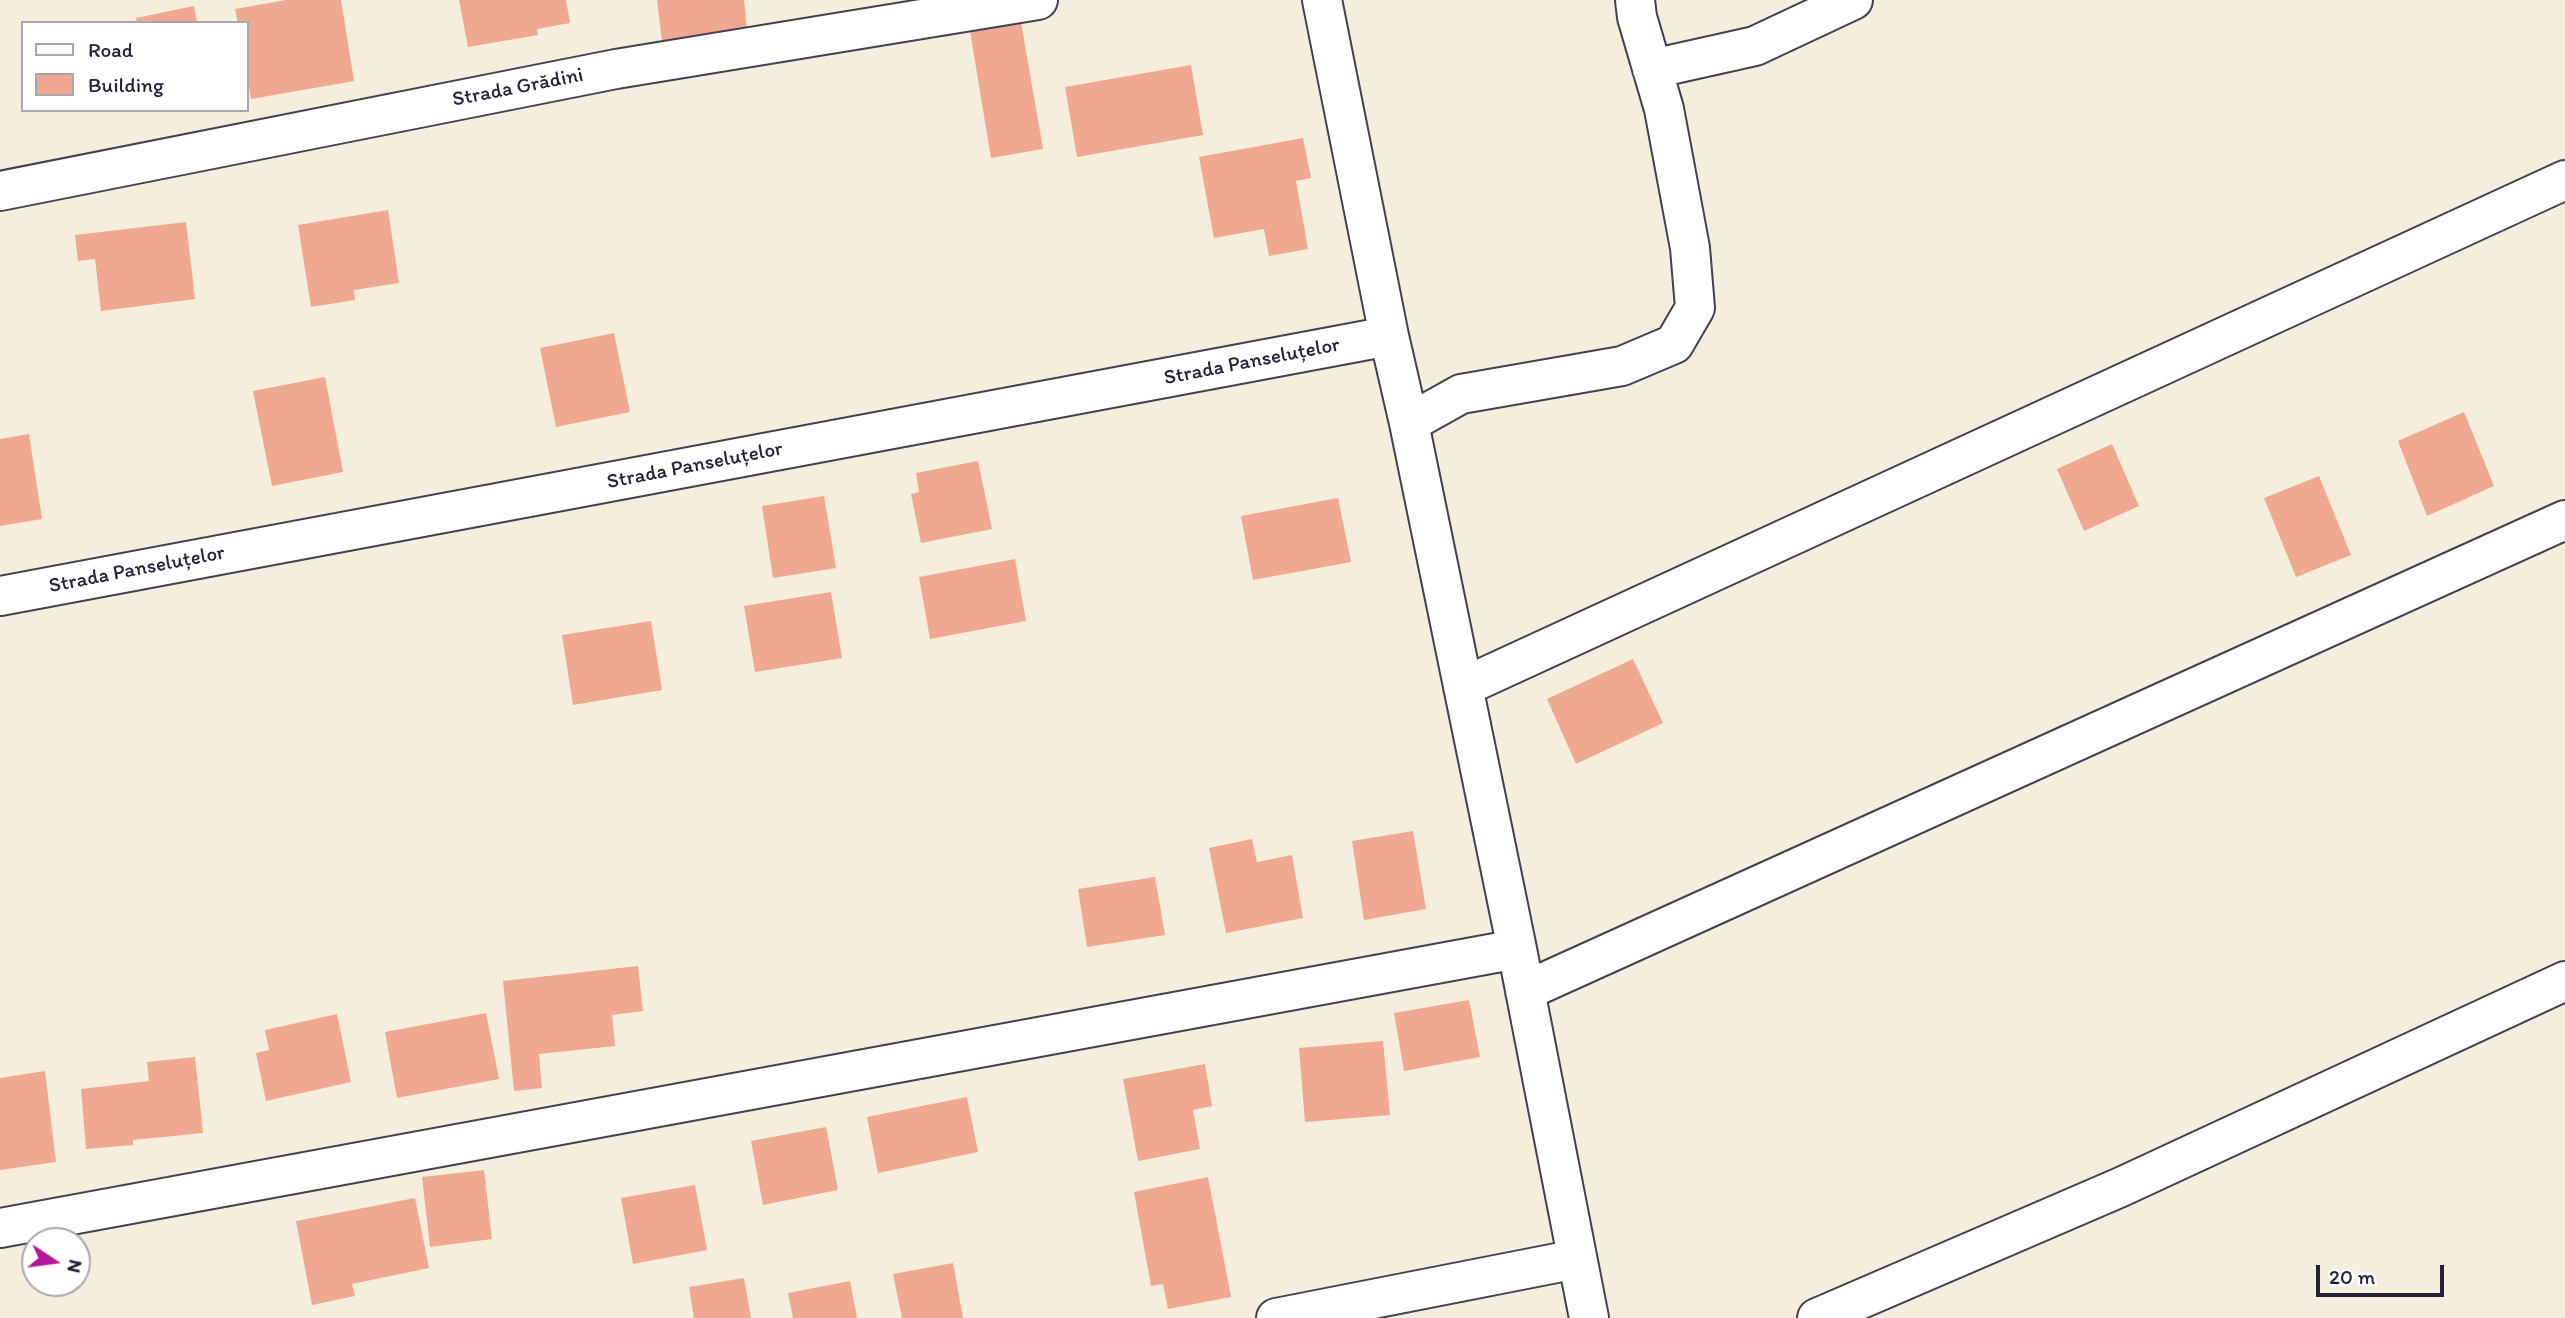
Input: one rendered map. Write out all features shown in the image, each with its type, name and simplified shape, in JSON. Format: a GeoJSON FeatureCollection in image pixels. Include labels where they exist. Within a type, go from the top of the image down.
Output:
{"type":"FeatureCollection","features":[{"type":"Feature","properties":{"kind":"street","name":"Strada Grădini"},"geometry":{"type":"LineString","coordinates":[[0,191],[616,69],[1038,0]]}},
{"type":"Feature","properties":{"kind":"street"},"geometry":{"type":"LineString","coordinates":[[1322,0],[1517,949],[1589,1318]]}},
{"type":"Feature","properties":{"kind":"street"},"geometry":{"type":"LineString","coordinates":[[1409,423],[1461,394],[1622,366],[1674,344],[1695,308],[1690,248],[1664,108],[1637,17],[1635,0]]}},
{"type":"Feature","properties":{"kind":"street"},"geometry":{"type":"LineString","coordinates":[[1652,69],[1755,46],[1853,0]]}},
{"type":"Feature","properties":{"kind":"street"},"geometry":{"type":"LineString","coordinates":[[1463,687],[2565,180]]}},
{"type":"Feature","properties":{"kind":"street","name":"Strada Panseluțelor"},"geometry":{"type":"LineString","coordinates":[[0,596],[1390,336]]}},
{"type":"Feature","properties":{"kind":"street"},"geometry":{"type":"LineString","coordinates":[[1525,990],[2565,520]]}},
{"type":"Feature","properties":{"kind":"street"},"geometry":{"type":"LineString","coordinates":[[0,1228],[1517,949]]}},
{"type":"Feature","properties":{"kind":"street"},"geometry":{"type":"LineString","coordinates":[[1817,1318],[2121,1186],[2565,981]]}},
{"type":"Feature","properties":{"kind":"street"},"geometry":{"type":"LineString","coordinates":[[1276,1318],[1577,1259]]}},
{"type":"Feature","properties":{"kind":"building"},"geometry":{"type":"Polygon","coordinates":[[[286,0],[341,0],[354,81],[251,99],[248,81],[248,21],[238,21],[235,9],[286,0]]]}},
{"type":"Feature","properties":{"kind":"building"},"geometry":{"type":"Polygon","coordinates":[[[459,0],[566,0],[570,23],[537,29],[538,35],[468,47],[459,0]]]}},
{"type":"Feature","properties":{"kind":"building"},"geometry":{"type":"Polygon","coordinates":[[[657,0],[744,0],[748,39],[663,49],[657,0]]]}},
{"type":"Feature","properties":{"kind":"building"},"geometry":{"type":"Polygon","coordinates":[[[194,6],[197,21],[137,21],[136,18],[194,6]]]}},
{"type":"Feature","properties":{"kind":"building"},"geometry":{"type":"Polygon","coordinates":[[[1021,22],[1043,149],[991,158],[970,31],[1021,22]]]}},
{"type":"Feature","properties":{"kind":"building"},"geometry":{"type":"Polygon","coordinates":[[[1191,65],[1203,135],[1077,157],[1065,87],[1191,65]]]}},
{"type":"Feature","properties":{"kind":"building"},"geometry":{"type":"Polygon","coordinates":[[[1303,138],[1311,178],[1296,181],[1308,249],[1269,256],[1264,229],[1214,238],[1199,157],[1303,138]]]}},
{"type":"Feature","properties":{"kind":"building"},"geometry":{"type":"Polygon","coordinates":[[[388,210],[399,283],[354,290],[355,300],[311,307],[298,225],[388,210]]]}},
{"type":"Feature","properties":{"kind":"building"},"geometry":{"type":"Polygon","coordinates":[[[186,222],[195,299],[101,311],[95,259],[78,261],[75,235],[186,222]]]}},
{"type":"Feature","properties":{"kind":"building"},"geometry":{"type":"Polygon","coordinates":[[[614,333],[630,412],[556,427],[540,348],[614,333]]]}},
{"type":"Feature","properties":{"kind":"building"},"geometry":{"type":"Polygon","coordinates":[[[325,377],[343,472],[272,486],[253,391],[325,377]]]}},
{"type":"Feature","properties":{"kind":"building"},"geometry":{"type":"Polygon","coordinates":[[[2464,412],[2494,486],[2427,516],[2398,441],[2464,412]]]}},
{"type":"Feature","properties":{"kind":"building"},"geometry":{"type":"Polygon","coordinates":[[[29,434],[42,519],[0,526],[0,439],[29,434]]]}},
{"type":"Feature","properties":{"kind":"building"},"geometry":{"type":"Polygon","coordinates":[[[2112,444],[2139,506],[2084,531],[2057,469],[2112,444]]]}},
{"type":"Feature","properties":{"kind":"building"},"geometry":{"type":"Polygon","coordinates":[[[978,461],[992,529],[921,543],[911,494],[919,492],[916,473],[978,461]]]}},
{"type":"Feature","properties":{"kind":"building"},"geometry":{"type":"Polygon","coordinates":[[[2319,476],[2351,555],[2296,577],[2264,498],[2319,476]]]}},
{"type":"Feature","properties":{"kind":"building"},"geometry":{"type":"Polygon","coordinates":[[[824,496],[836,568],[773,578],[762,506],[824,496]]]}},
{"type":"Feature","properties":{"kind":"building"},"geometry":{"type":"Polygon","coordinates":[[[1338,498],[1351,562],[1253,580],[1241,516],[1338,498]]]}},
{"type":"Feature","properties":{"kind":"building"},"geometry":{"type":"Polygon","coordinates":[[[1015,559],[1026,621],[930,639],[919,577],[1015,559]]]}},
{"type":"Feature","properties":{"kind":"building"},"geometry":{"type":"Polygon","coordinates":[[[831,592],[842,658],[755,672],[744,606],[831,592]]]}},
{"type":"Feature","properties":{"kind":"building"},"geometry":{"type":"Polygon","coordinates":[[[651,621],[662,690],[573,705],[562,635],[651,621]]]}},
{"type":"Feature","properties":{"kind":"building"},"geometry":{"type":"Polygon","coordinates":[[[1633,659],[1663,723],[1576,764],[1547,699],[1633,659]]]}},
{"type":"Feature","properties":{"kind":"building"},"geometry":{"type":"Polygon","coordinates":[[[1413,831],[1426,909],[1364,920],[1352,841],[1413,831]]]}},
{"type":"Feature","properties":{"kind":"building"},"geometry":{"type":"Polygon","coordinates":[[[1252,839],[1257,862],[1292,855],[1303,918],[1226,933],[1209,848],[1252,839]]]}},
{"type":"Feature","properties":{"kind":"building"},"geometry":{"type":"Polygon","coordinates":[[[1155,877],[1165,935],[1087,947],[1078,889],[1155,877]]]}},
{"type":"Feature","properties":{"kind":"building"},"geometry":{"type":"Polygon","coordinates":[[[638,966],[643,1011],[612,1015],[615,1046],[539,1054],[542,1088],[514,1091],[503,981],[638,966]]]}},
{"type":"Feature","properties":{"kind":"building"},"geometry":{"type":"Polygon","coordinates":[[[1469,1000],[1480,1057],[1404,1071],[1394,1013],[1469,1000]]]}},
{"type":"Feature","properties":{"kind":"building"},"geometry":{"type":"Polygon","coordinates":[[[486,1013],[499,1079],[397,1098],[385,1032],[486,1013]]]}},
{"type":"Feature","properties":{"kind":"building"},"geometry":{"type":"Polygon","coordinates":[[[337,1014],[351,1082],[266,1101],[256,1053],[269,1050],[265,1030],[337,1014]]]}},
{"type":"Feature","properties":{"kind":"building"},"geometry":{"type":"Polygon","coordinates":[[[1383,1041],[1390,1115],[1305,1122],[1299,1048],[1383,1041]]]}},
{"type":"Feature","properties":{"kind":"building"},"geometry":{"type":"Polygon","coordinates":[[[195,1057],[203,1133],[133,1140],[133,1145],[86,1149],[81,1089],[149,1081],[147,1062],[195,1057]]]}},
{"type":"Feature","properties":{"kind":"building"},"geometry":{"type":"Polygon","coordinates":[[[1205,1064],[1212,1106],[1193,1110],[1200,1149],[1138,1161],[1123,1079],[1205,1064]]]}},
{"type":"Feature","properties":{"kind":"building"},"geometry":{"type":"Polygon","coordinates":[[[45,1071],[56,1162],[0,1170],[0,1078],[45,1071]]]}},
{"type":"Feature","properties":{"kind":"building"},"geometry":{"type":"Polygon","coordinates":[[[967,1097],[978,1152],[878,1173],[867,1117],[967,1097]]]}},
{"type":"Feature","properties":{"kind":"building"},"geometry":{"type":"Polygon","coordinates":[[[826,1127],[838,1190],[763,1205],[751,1141],[826,1127]]]}},
{"type":"Feature","properties":{"kind":"building"},"geometry":{"type":"Polygon","coordinates":[[[484,1170],[492,1239],[430,1247],[422,1177],[484,1170]]]}},
{"type":"Feature","properties":{"kind":"building"},"geometry":{"type":"Polygon","coordinates":[[[1208,1177],[1231,1297],[1168,1309],[1163,1284],[1151,1286],[1134,1192],[1208,1177]]]}},
{"type":"Feature","properties":{"kind":"building"},"geometry":{"type":"Polygon","coordinates":[[[695,1185],[707,1250],[633,1264],[621,1198],[695,1185]]]}},
{"type":"Feature","properties":{"kind":"building"},"geometry":{"type":"Polygon","coordinates":[[[415,1198],[429,1268],[352,1284],[355,1296],[312,1305],[296,1221],[415,1198]]]}},
{"type":"Feature","properties":{"kind":"building"},"geometry":{"type":"Polygon","coordinates":[[[953,1263],[963,1318],[902,1318],[893,1274],[953,1263]]]}},
{"type":"Feature","properties":{"kind":"building"},"geometry":{"type":"Polygon","coordinates":[[[744,1278],[751,1318],[694,1318],[689,1287],[744,1278]]]}},
{"type":"Feature","properties":{"kind":"building"},"geometry":{"type":"Polygon","coordinates":[[[850,1281],[857,1318],[793,1318],[788,1293],[850,1281]]]}}]}
